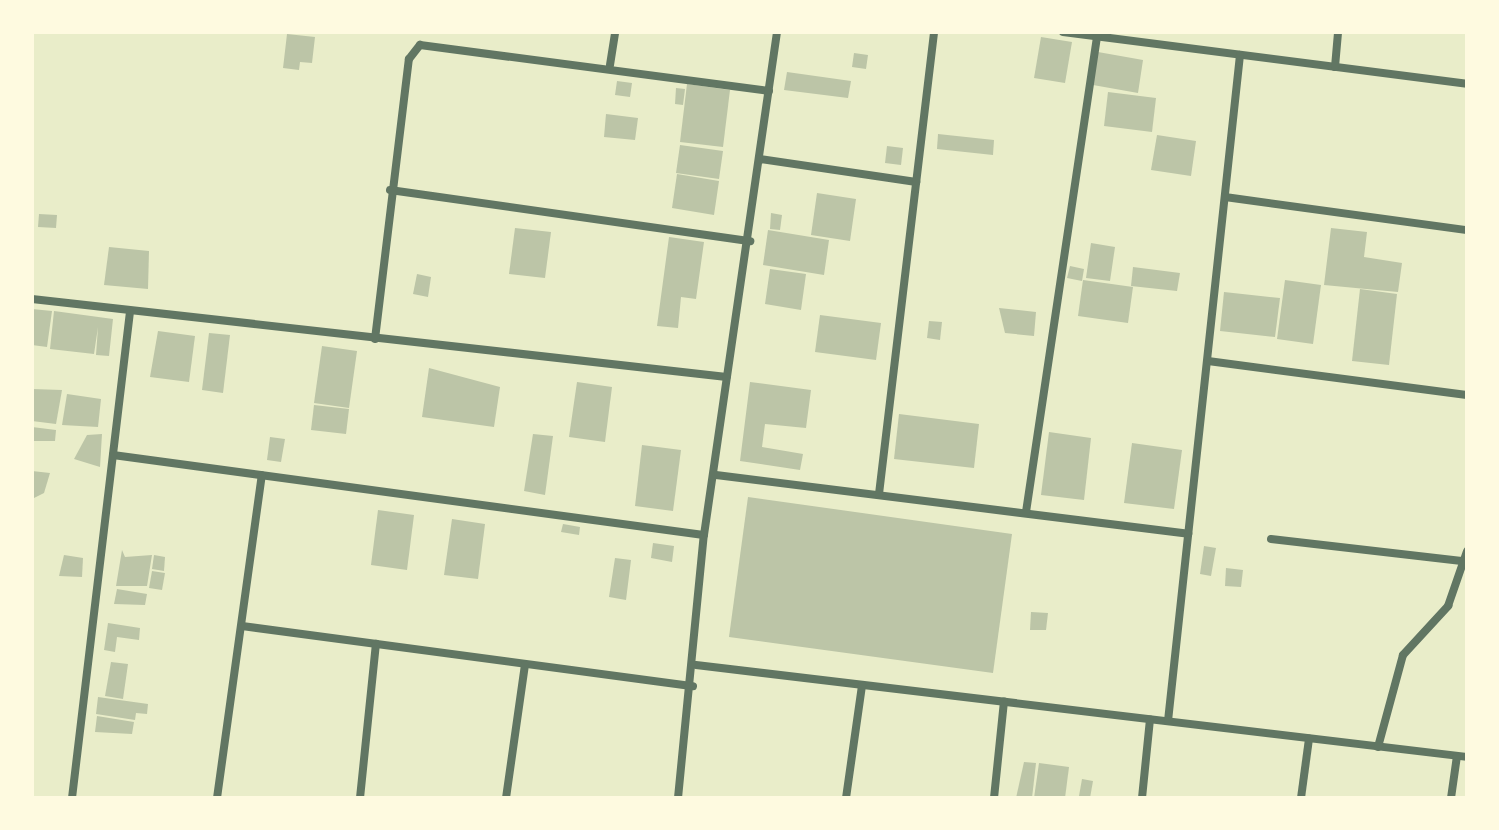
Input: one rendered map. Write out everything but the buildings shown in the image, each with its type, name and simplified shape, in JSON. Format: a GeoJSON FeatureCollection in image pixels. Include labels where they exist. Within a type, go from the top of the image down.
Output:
{"type":"FeatureCollection","features":[{"type":"Feature","properties":{"kind":"street"},"geometry":{"type":"LineString","coordinates":[[610,65],[615,32]]}},
{"type":"Feature","properties":{"kind":"street"},"geometry":{"type":"LineString","coordinates":[[678,798],[696,665],[704,535],[716,475],[727,377],[750,241],[777,32]]}},
{"type":"Feature","properties":{"kind":"street"},"geometry":{"type":"LineString","coordinates":[[879,494],[934,32]]}},
{"type":"Feature","properties":{"kind":"street"},"geometry":{"type":"LineString","coordinates":[[1063,32],[1467,84]]}},
{"type":"Feature","properties":{"kind":"street"},"geometry":{"type":"LineString","coordinates":[[1335,67],[1338,32]]}},
{"type":"Feature","properties":{"kind":"street"},"geometry":{"type":"LineString","coordinates":[[1026,512],[1097,36]]}},
{"type":"Feature","properties":{"kind":"street"},"geometry":{"type":"LineString","coordinates":[[375,339],[390,190],[409,59],[420,45],[610,65],[769,91]]}},
{"type":"Feature","properties":{"kind":"street"},"geometry":{"type":"LineString","coordinates":[[1168,721],[1240,55]]}},
{"type":"Feature","properties":{"kind":"street"},"geometry":{"type":"LineString","coordinates":[[760,159],[916,182]]}},
{"type":"Feature","properties":{"kind":"street"},"geometry":{"type":"LineString","coordinates":[[390,190],[750,241]]}},
{"type":"Feature","properties":{"kind":"street"},"geometry":{"type":"LineString","coordinates":[[1225,197],[1467,230]]}},
{"type":"Feature","properties":{"kind":"street"},"geometry":{"type":"LineString","coordinates":[[32,299],[727,377]]}},
{"type":"Feature","properties":{"kind":"street"},"geometry":{"type":"LineString","coordinates":[[72,798],[130,311]]}},
{"type":"Feature","properties":{"kind":"street"},"geometry":{"type":"LineString","coordinates":[[1208,361],[1467,395]]}},
{"type":"Feature","properties":{"kind":"street"},"geometry":{"type":"LineString","coordinates":[[113,455],[704,535]]}},
{"type":"Feature","properties":{"kind":"street"},"geometry":{"type":"LineString","coordinates":[[217,798],[262,475]]}},
{"type":"Feature","properties":{"kind":"street"},"geometry":{"type":"LineString","coordinates":[[716,475],[1188,534]]}},
{"type":"Feature","properties":{"kind":"street"},"geometry":{"type":"LineString","coordinates":[[1271,539],[1462,561]]}},
{"type":"Feature","properties":{"kind":"street"},"geometry":{"type":"LineString","coordinates":[[1378,747],[1403,655],[1448,606],[1467,551]]}},
{"type":"Feature","properties":{"kind":"street"},"geometry":{"type":"LineString","coordinates":[[242,626],[693,686]]}},
{"type":"Feature","properties":{"kind":"street"},"geometry":{"type":"LineString","coordinates":[[360,798],[376,644]]}},
{"type":"Feature","properties":{"kind":"street"},"geometry":{"type":"LineString","coordinates":[[506,798],[525,665]]}},
{"type":"Feature","properties":{"kind":"street"},"geometry":{"type":"LineString","coordinates":[[696,665],[1467,757]]}},
{"type":"Feature","properties":{"kind":"street"},"geometry":{"type":"LineString","coordinates":[[846,798],[862,685]]}},
{"type":"Feature","properties":{"kind":"street"},"geometry":{"type":"LineString","coordinates":[[994,798],[1004,702]]}},
{"type":"Feature","properties":{"kind":"street"},"geometry":{"type":"LineString","coordinates":[[1142,798],[1150,719]]}},
{"type":"Feature","properties":{"kind":"street"},"geometry":{"type":"LineString","coordinates":[[1301,798],[1309,739]]}},
{"type":"Feature","properties":{"kind":"street"},"geometry":{"type":"LineString","coordinates":[[1451,798],[1457,756]]}}]}
